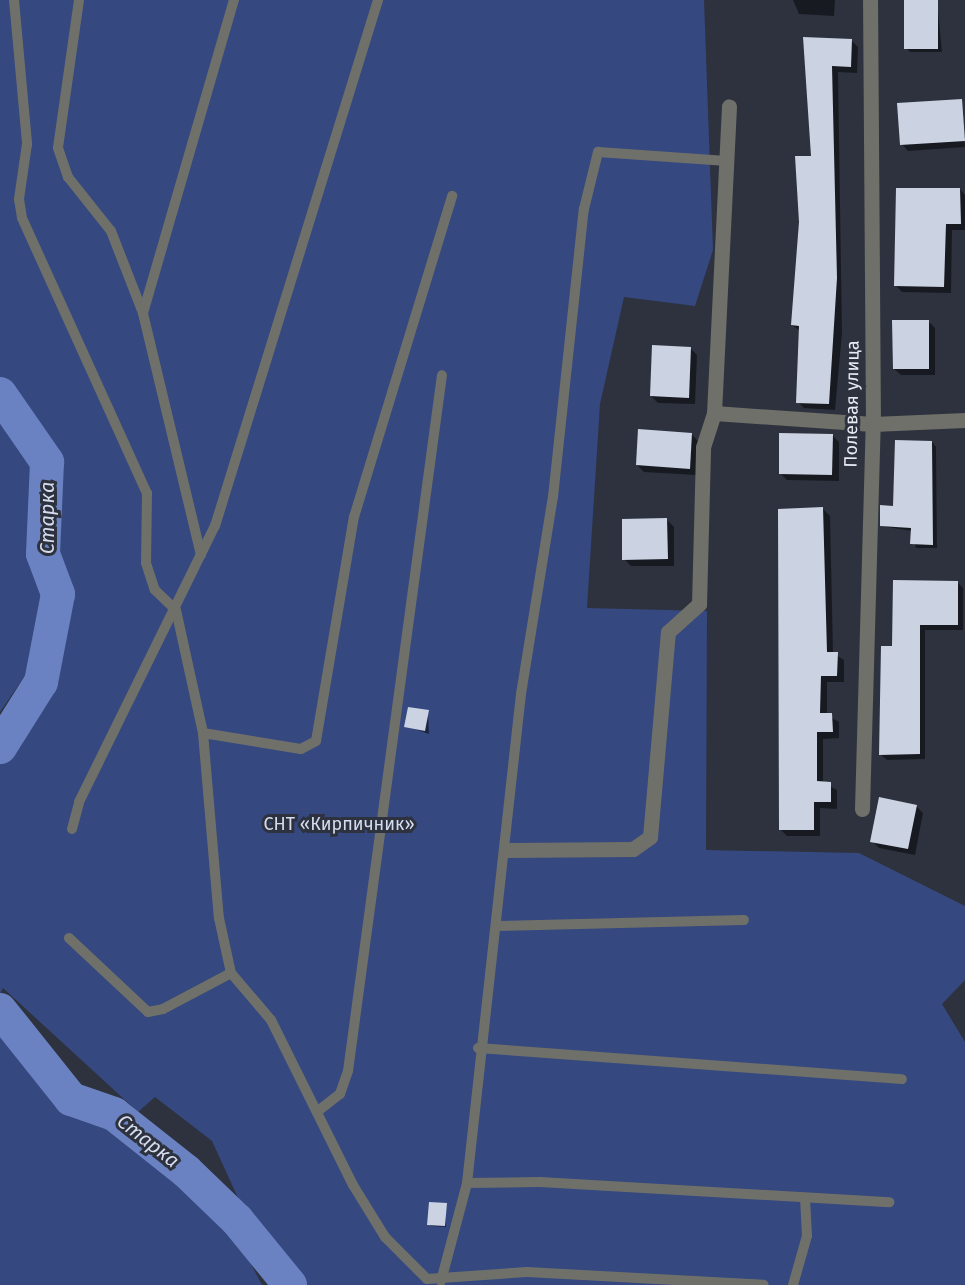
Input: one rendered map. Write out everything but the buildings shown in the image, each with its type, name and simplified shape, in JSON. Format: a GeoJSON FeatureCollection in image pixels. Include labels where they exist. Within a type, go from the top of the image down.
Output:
{"type":"FeatureCollection","features":[{"type":"Feature","properties":{"kind":"street","name":"Полевая улица"},"geometry":{"type":"LineString","coordinates":[[862,808],[873,424],[870,0]]}},
{"type":"Feature","properties":{"kind":"street"},"geometry":{"type":"LineString","coordinates":[[506,850],[584,853],[647,844],[668,632],[699,604],[703,447],[714,413],[729,106]]}},
{"type":"Feature","properties":{"kind":"street"},"geometry":{"type":"LineString","coordinates":[[714,413],[873,424],[965,420]]}},
{"type":"Feature","properties":{"kind":"lane"},"geometry":{"type":"LineString","coordinates":[[14,0],[27,144],[19,199],[22,218],[138,467],[147,494],[146,563],[155,590],[176,610],[203,733],[219,918],[231,973],[271,1020],[385,1237],[426,1282],[527,1272],[630,1283],[764,1285]]}},
{"type":"Feature","properties":{"kind":"lane"},"geometry":{"type":"LineString","coordinates":[[79,0],[58,148],[68,177],[111,231],[143,313],[201,555]]}},
{"type":"Feature","properties":{"kind":"lane"},"geometry":{"type":"LineString","coordinates":[[143,313],[234,0]]}},
{"type":"Feature","properties":{"kind":"lane"},"geometry":{"type":"LineString","coordinates":[[72,830],[78,802],[156,638],[176,610],[201,555],[281,326],[378,0]]}},
{"type":"Feature","properties":{"kind":"lane"},"geometry":{"type":"LineString","coordinates":[[441,1281],[467,1183],[478,1048],[506,850],[584,209],[598,152],[727,161]]}},
{"type":"Feature","properties":{"kind":"lane"},"geometry":{"type":"LineString","coordinates":[[203,733],[301,749],[316,741],[354,516],[452,196]]}},
{"type":"Feature","properties":{"kind":"lane"},"geometry":{"type":"LineString","coordinates":[[318,1111],[340,1094],[348,1071],[442,375]]}},
{"type":"Feature","properties":{"kind":"lane"},"geometry":{"type":"LineString","coordinates":[[496,926],[744,920]]}},
{"type":"Feature","properties":{"kind":"lane"},"geometry":{"type":"LineString","coordinates":[[69,938],[148,1012],[163,1009],[231,973]]}},
{"type":"Feature","properties":{"kind":"lane"},"geometry":{"type":"LineString","coordinates":[[478,1048],[902,1078]]}},
{"type":"Feature","properties":{"kind":"lane"},"geometry":{"type":"LineString","coordinates":[[467,1183],[540,1182],[889,1202]]}},
{"type":"Feature","properties":{"kind":"lane"},"geometry":{"type":"LineString","coordinates":[[793,1285],[807,1236],[806,1198]]}},
{"type":"Feature","properties":{"kind":"green space","name":"СНТ «Кирпичник»"},"geometry":{"type":"Polygon","coordinates":[[[0,0],[704,0],[713,250],[695,306],[624,297],[600,404],[587,608],[707,611],[706,850],[859,853],[965,906],[965,980],[942,1004],[965,1042],[965,1285],[278,1285],[212,1141],[155,1097],[138,1112],[3,988],[0,994],[0,747],[41,682],[58,594],[43,554],[47,462],[0,394],[0,0]]]}},
{"type":"Feature","properties":{"kind":"green space"},"geometry":{"type":"Polygon","coordinates":[[[0,400],[43,463],[39,553],[53,595],[52,626],[36,660],[0,712],[0,400]]]}},
{"type":"Feature","properties":{"kind":"green space"},"geometry":{"type":"Polygon","coordinates":[[[0,1021],[64,1106],[111,1122],[237,1237],[262,1285],[0,1285],[0,1021]]]}},
{"type":"Feature","properties":{"kind":"waterway","name":"Старка"},"geometry":{"type":"LineString","coordinates":[[0,394],[47,462],[43,554],[58,594],[41,682],[0,747]]}},
{"type":"Feature","properties":{"kind":"waterway","name":"Старка"},"geometry":{"type":"LineString","coordinates":[[0,1010],[71,1099],[114,1114],[186,1171],[237,1220],[290,1285]]}}]}
